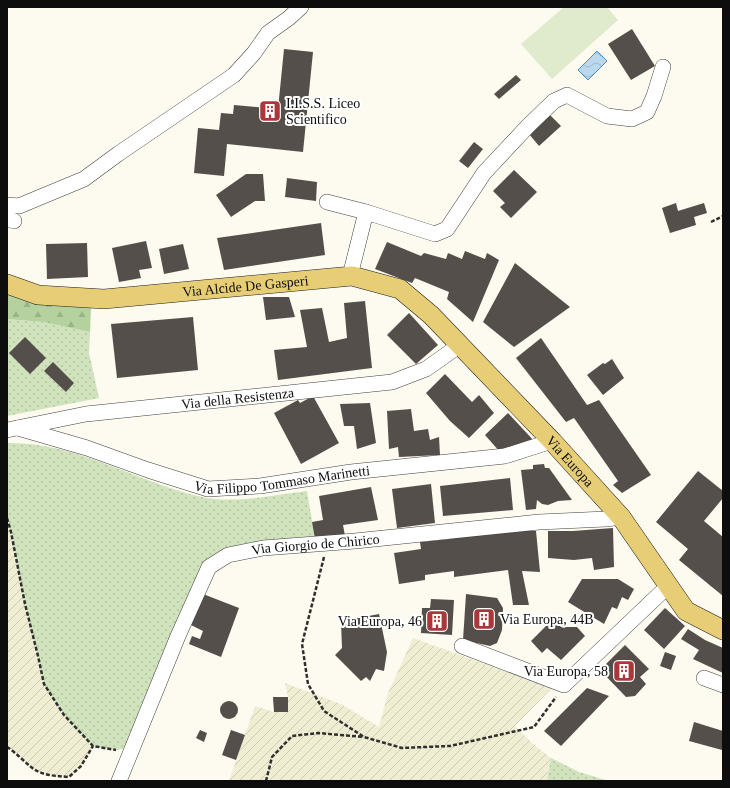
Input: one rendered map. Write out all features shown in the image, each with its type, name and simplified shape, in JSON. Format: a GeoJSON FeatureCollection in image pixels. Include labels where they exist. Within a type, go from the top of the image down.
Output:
{"type":"FeatureCollection","features":[{"type":"Feature","properties":{"kind":"main road","name":"Via Alcide De Gasperi"},"geometry":{"type":"LineString","coordinates":[[7,285],[38,295],[104,299],[350,276],[400,289],[431,315],[460,345]]}},
{"type":"Feature","properties":{"kind":"main road","name":"Via Europa"},"geometry":{"type":"LineString","coordinates":[[460,345],[552,441],[621,517],[686,611],[723,630]]}},
{"type":"Feature","properties":{"kind":"street"},"geometry":{"type":"LineString","coordinates":[[7,205],[19,206],[84,179],[234,75],[254,53],[268,33],[289,18],[301,7]]}},
{"type":"Feature","properties":{"kind":"street"},"geometry":{"type":"LineString","coordinates":[[327,202],[366,212],[435,234],[447,229],[484,173],[528,126],[554,101],[567,95],[607,116],[632,119],[647,112],[654,96],[663,67]]}},
{"type":"Feature","properties":{"kind":"street"},"geometry":{"type":"LineString","coordinates":[[350,276],[366,212]]}},
{"type":"Feature","properties":{"kind":"street"},"geometry":{"type":"LineString","coordinates":[[7,218],[14,221],[7,222]]}},
{"type":"Feature","properties":{"kind":"street","name":"Via della Resistenza"},"geometry":{"type":"LineString","coordinates":[[12,429],[86,414],[392,382],[426,369],[460,345]]}},
{"type":"Feature","properties":{"kind":"street","name":"Via Filippo Tommaso Marinetti"},"geometry":{"type":"LineString","coordinates":[[12,429],[87,448],[148,470],[208,489],[260,486],[351,472],[505,456],[552,441]]}},
{"type":"Feature","properties":{"kind":"street","name":"Via Giorgio de Chirico"},"geometry":{"type":"LineString","coordinates":[[119,781],[178,636],[209,567],[228,555],[256,549],[539,522],[621,517]]}},
{"type":"Feature","properties":{"kind":"street"},"geometry":{"type":"LineString","coordinates":[[462,646],[564,685],[668,586]]}},
{"type":"Feature","properties":{"kind":"street"},"geometry":{"type":"LineString","coordinates":[[704,678],[723,685]]}},
{"type":"Feature","properties":{"kind":"path"},"geometry":{"type":"LineString","coordinates":[[710,222],[723,216]]}},
{"type":"Feature","properties":{"kind":"path"},"geometry":{"type":"LineString","coordinates":[[7,518],[12,532],[25,604],[44,684],[64,715],[93,746],[114,750],[133,748]]}},
{"type":"Feature","properties":{"kind":"path"},"geometry":{"type":"LineString","coordinates":[[328,543],[302,644],[308,684],[324,711],[364,737]]}},
{"type":"Feature","properties":{"kind":"path"},"geometry":{"type":"LineString","coordinates":[[266,781],[272,757],[292,736],[318,733],[364,737],[402,748],[450,746],[534,727],[564,685]]}},
{"type":"Feature","properties":{"kind":"path"},"geometry":{"type":"LineString","coordinates":[[7,747],[15,752],[36,771],[53,776],[69,777],[81,766],[93,746]]}},
{"type":"Feature","properties":{"kind":"shaded area"},"geometry":{"type":"Polygon","coordinates":[[[7,518],[44,684],[64,715],[93,746],[81,766],[69,777],[53,776],[36,771],[15,752],[7,747],[7,518]]]}},
{"type":"Feature","properties":{"kind":"shaded area"},"geometry":{"type":"Polygon","coordinates":[[[413,638],[552,688],[515,726],[533,744],[551,758],[547,781],[229,781],[255,706],[274,712],[288,712],[288,697],[285,683],[341,704],[379,727],[388,693],[413,638]]]}},
{"type":"Feature","properties":{"kind":"green space"},"geometry":{"type":"Polygon","coordinates":[[[564,7],[607,7],[618,20],[552,79],[521,44],[564,7]]]}},
{"type":"Feature","properties":{"kind":"green space"},"geometry":{"type":"Polygon","coordinates":[[[7,290],[91,307],[90,332],[43,322],[7,319],[7,290]]]}},
{"type":"Feature","properties":{"kind":"green space"},"geometry":{"type":"Polygon","coordinates":[[[7,319],[43,322],[90,332],[89,353],[99,398],[7,416],[7,319]]]}},
{"type":"Feature","properties":{"kind":"green space"},"geometry":{"type":"Polygon","coordinates":[[[7,443],[33,444],[58,449],[83,456],[177,490],[214,499],[227,500],[268,497],[307,491],[315,539],[209,567],[133,748],[114,750],[93,746],[64,715],[44,684],[25,604],[7,517],[7,443]]]}},
{"type":"Feature","properties":{"kind":"green space"},"geometry":{"type":"Polygon","coordinates":[[[551,758],[579,772],[609,781],[547,781],[551,758]]]}},
{"type":"Feature","properties":{"kind":"water"},"geometry":{"type":"Polygon","coordinates":[[[597,51],[607,61],[588,80],[578,70],[597,51]]]}},
{"type":"Feature","properties":{"kind":"building"},"geometry":{"type":"Polygon","coordinates":[[[632,29],[655,66],[631,80],[608,44],[632,29]]]}},
{"type":"Feature","properties":{"kind":"building","name":"I.I.S.S. Liceo Scientifico"},"geometry":{"type":"Polygon","coordinates":[[[284,49],[313,52],[303,152],[227,144],[224,176],[194,173],[198,128],[219,130],[221,113],[233,114],[234,105],[278,109],[284,49]]]}},
{"type":"Feature","properties":{"kind":"building"},"geometry":{"type":"Polygon","coordinates":[[[516,75],[521,80],[499,99],[494,94],[516,75]]]}},
{"type":"Feature","properties":{"kind":"building"},"geometry":{"type":"Polygon","coordinates":[[[550,115],[561,126],[539,146],[529,134],[550,115]]]}},
{"type":"Feature","properties":{"kind":"building"},"geometry":{"type":"Polygon","coordinates":[[[474,142],[483,149],[468,168],[459,161],[474,142]]]}},
{"type":"Feature","properties":{"kind":"building"},"geometry":{"type":"Polygon","coordinates":[[[514,170],[537,192],[511,218],[500,207],[505,203],[493,191],[514,170]]]}},
{"type":"Feature","properties":{"kind":"building"},"geometry":{"type":"Polygon","coordinates":[[[246,174],[263,174],[265,201],[255,201],[231,217],[216,195],[246,174]]]}},
{"type":"Feature","properties":{"kind":"building"},"geometry":{"type":"Polygon","coordinates":[[[287,178],[317,182],[316,201],[285,197],[287,178]]]}},
{"type":"Feature","properties":{"kind":"building"},"geometry":{"type":"Polygon","coordinates":[[[676,203],[678,211],[704,203],[707,213],[694,217],[696,225],[670,233],[662,208],[676,203]]]}},
{"type":"Feature","properties":{"kind":"building"},"geometry":{"type":"Polygon","coordinates":[[[321,223],[325,255],[224,270],[217,238],[321,223]]]}},
{"type":"Feature","properties":{"kind":"building"},"geometry":{"type":"Polygon","coordinates":[[[146,241],[152,268],[139,270],[141,278],[119,282],[112,248],[146,241]]]}},
{"type":"Feature","properties":{"kind":"building"},"geometry":{"type":"Polygon","coordinates":[[[387,242],[421,256],[424,253],[446,259],[448,253],[462,259],[465,251],[485,259],[487,253],[499,260],[473,322],[447,299],[449,292],[415,278],[412,283],[375,269],[387,242]]]}},
{"type":"Feature","properties":{"kind":"building"},"geometry":{"type":"Polygon","coordinates":[[[87,243],[88,277],[47,279],[46,244],[87,243]]]}},
{"type":"Feature","properties":{"kind":"building"},"geometry":{"type":"Polygon","coordinates":[[[183,244],[189,269],[164,274],[159,249],[183,244]]]}},
{"type":"Feature","properties":{"kind":"building"},"geometry":{"type":"Polygon","coordinates":[[[515,263],[570,307],[514,347],[483,322],[515,263]]]}},
{"type":"Feature","properties":{"kind":"building"},"geometry":{"type":"Polygon","coordinates":[[[263,297],[289,297],[295,317],[266,320],[263,297]]]}},
{"type":"Feature","properties":{"kind":"building"},"geometry":{"type":"Polygon","coordinates":[[[365,301],[372,368],[278,380],[274,350],[307,347],[300,310],[322,308],[329,342],[347,338],[344,303],[365,301]]]}},
{"type":"Feature","properties":{"kind":"building"},"geometry":{"type":"Polygon","coordinates":[[[409,313],[438,345],[416,364],[387,335],[409,313]]]}},
{"type":"Feature","properties":{"kind":"building"},"geometry":{"type":"Polygon","coordinates":[[[193,317],[198,370],[117,378],[111,324],[193,317]]]}},
{"type":"Feature","properties":{"kind":"building"},"geometry":{"type":"Polygon","coordinates":[[[25,337],[46,358],[30,374],[9,353],[25,337]]]}},
{"type":"Feature","properties":{"kind":"building"},"geometry":{"type":"Polygon","coordinates":[[[541,338],[587,405],[599,400],[651,475],[622,493],[613,485],[618,481],[574,418],[566,422],[516,358],[541,338]]]}},
{"type":"Feature","properties":{"kind":"building"},"geometry":{"type":"Polygon","coordinates":[[[612,359],[624,378],[603,395],[587,375],[603,363],[605,364],[612,359]]]}},
{"type":"Feature","properties":{"kind":"building"},"geometry":{"type":"Polygon","coordinates":[[[53,362],[74,383],[66,392],[44,371],[53,362]]]}},
{"type":"Feature","properties":{"kind":"building"},"geometry":{"type":"Polygon","coordinates":[[[445,374],[472,402],[479,395],[494,413],[469,438],[450,421],[426,393],[445,374]]]}},
{"type":"Feature","properties":{"kind":"building"},"geometry":{"type":"Polygon","coordinates":[[[313,396],[339,443],[301,464],[274,413],[298,400],[300,403],[313,396]]]}},
{"type":"Feature","properties":{"kind":"building"},"geometry":{"type":"Polygon","coordinates":[[[370,403],[376,443],[357,449],[354,426],[344,426],[340,404],[370,403]]]}},
{"type":"Feature","properties":{"kind":"building"},"geometry":{"type":"Polygon","coordinates":[[[411,409],[414,431],[428,429],[430,440],[439,437],[440,455],[399,457],[398,447],[389,449],[387,411],[411,409]]]}},
{"type":"Feature","properties":{"kind":"building"},"geometry":{"type":"Polygon","coordinates":[[[508,413],[535,442],[500,452],[485,435],[508,413]]]}},
{"type":"Feature","properties":{"kind":"building"},"geometry":{"type":"Polygon","coordinates":[[[544,464],[545,468],[549,468],[572,500],[558,501],[548,505],[542,504],[537,500],[536,509],[526,510],[521,470],[533,469],[533,465],[544,464]]]}},
{"type":"Feature","properties":{"kind":"building"},"geometry":{"type":"Polygon","coordinates":[[[698,471],[723,491],[723,498],[704,521],[723,537],[723,596],[679,560],[688,549],[656,522],[698,471]]]}},
{"type":"Feature","properties":{"kind":"building"},"geometry":{"type":"Polygon","coordinates":[[[510,478],[513,510],[443,516],[440,486],[510,478]]]}},
{"type":"Feature","properties":{"kind":"building"},"geometry":{"type":"Polygon","coordinates":[[[431,484],[435,523],[397,528],[392,489],[431,484]]]}},
{"type":"Feature","properties":{"kind":"building"},"geometry":{"type":"Polygon","coordinates":[[[371,487],[378,520],[343,525],[345,536],[315,539],[312,522],[323,520],[319,496],[371,487]]]}},
{"type":"Feature","properties":{"kind":"building"},"geometry":{"type":"Polygon","coordinates":[[[503,528],[536,531],[540,572],[522,571],[529,605],[513,605],[508,570],[454,577],[454,571],[425,575],[425,580],[399,584],[394,553],[421,549],[420,542],[450,539],[503,528]]]}},
{"type":"Feature","properties":{"kind":"building"},"geometry":{"type":"Polygon","coordinates":[[[613,528],[614,567],[594,570],[592,558],[574,560],[548,558],[548,531],[613,528]]]}},
{"type":"Feature","properties":{"kind":"building"},"geometry":{"type":"Polygon","coordinates":[[[582,579],[618,579],[634,589],[628,600],[622,597],[617,609],[612,607],[604,624],[568,602],[582,579]]]}},
{"type":"Feature","properties":{"kind":"building"},"geometry":{"type":"Polygon","coordinates":[[[203,594],[239,608],[221,657],[189,644],[192,636],[200,639],[203,631],[191,625],[203,594]]]}},
{"type":"Feature","properties":{"kind":"building","name":"Via Europa, 44B"},"geometry":{"type":"Polygon","coordinates":[[[466,594],[497,598],[503,608],[502,630],[497,643],[490,646],[463,640],[466,594]]]}},
{"type":"Feature","properties":{"kind":"building","name":"Via Europa, 46"},"geometry":{"type":"Polygon","coordinates":[[[431,599],[454,600],[452,635],[421,633],[422,608],[430,608],[431,599]]]}},
{"type":"Feature","properties":{"kind":"building"},"geometry":{"type":"Polygon","coordinates":[[[665,608],[685,626],[664,649],[644,630],[665,608]]]}},
{"type":"Feature","properties":{"kind":"building"},"geometry":{"type":"Polygon","coordinates":[[[379,614],[387,652],[384,671],[376,669],[370,681],[366,677],[361,681],[335,655],[342,648],[341,623],[355,626],[353,619],[379,614]]]}},
{"type":"Feature","properties":{"kind":"building"},"geometry":{"type":"Polygon","coordinates":[[[553,619],[561,627],[577,627],[585,636],[561,660],[547,648],[542,653],[531,641],[553,619]]]}},
{"type":"Feature","properties":{"kind":"building"},"geometry":{"type":"Polygon","coordinates":[[[688,629],[705,640],[723,648],[723,673],[693,659],[699,650],[681,639],[688,629]]]}},
{"type":"Feature","properties":{"kind":"building","name":"Via Europa, 58"},"geometry":{"type":"Polygon","coordinates":[[[625,645],[649,669],[640,677],[646,684],[635,696],[626,697],[600,670],[625,645]]]}},
{"type":"Feature","properties":{"kind":"building"},"geometry":{"type":"Polygon","coordinates":[[[665,652],[676,656],[671,670],[660,666],[665,652]]]}},
{"type":"Feature","properties":{"kind":"building"},"geometry":{"type":"Polygon","coordinates":[[[587,688],[609,696],[561,746],[544,731],[587,688]]]}},
{"type":"Feature","properties":{"kind":"building"},"geometry":{"type":"Polygon","coordinates":[[[273,697],[288,697],[288,712],[274,712],[273,697]]]}},
{"type":"Feature","properties":{"kind":"building"},"geometry":{"type":"Polygon","coordinates":[[[229,701],[235,704],[238,710],[235,716],[229,719],[223,716],[220,710],[223,704],[229,701]]]}},
{"type":"Feature","properties":{"kind":"building"},"geometry":{"type":"Polygon","coordinates":[[[694,722],[723,731],[722,750],[689,741],[694,722]]]}},
{"type":"Feature","properties":{"kind":"building"},"geometry":{"type":"Polygon","coordinates":[[[200,730],[207,733],[204,742],[196,738],[200,730]]]}},
{"type":"Feature","properties":{"kind":"building"},"geometry":{"type":"Polygon","coordinates":[[[231,730],[245,735],[236,760],[222,755],[231,730]]]}},
{"type":"Feature","properties":{"kind":"place","name":"I.I.S.S. Liceo Scientifico"},"geometry":{"type":"Point","coordinates":[270,111]}},
{"type":"Feature","properties":{"kind":"place","name":"Via Europa, 44B"},"geometry":{"type":"Point","coordinates":[484,619]}},
{"type":"Feature","properties":{"kind":"place","name":"Via Europa, 46"},"geometry":{"type":"Point","coordinates":[437,621]}},
{"type":"Feature","properties":{"kind":"place","name":"Via Europa, 58"},"geometry":{"type":"Point","coordinates":[624,671]}}]}
